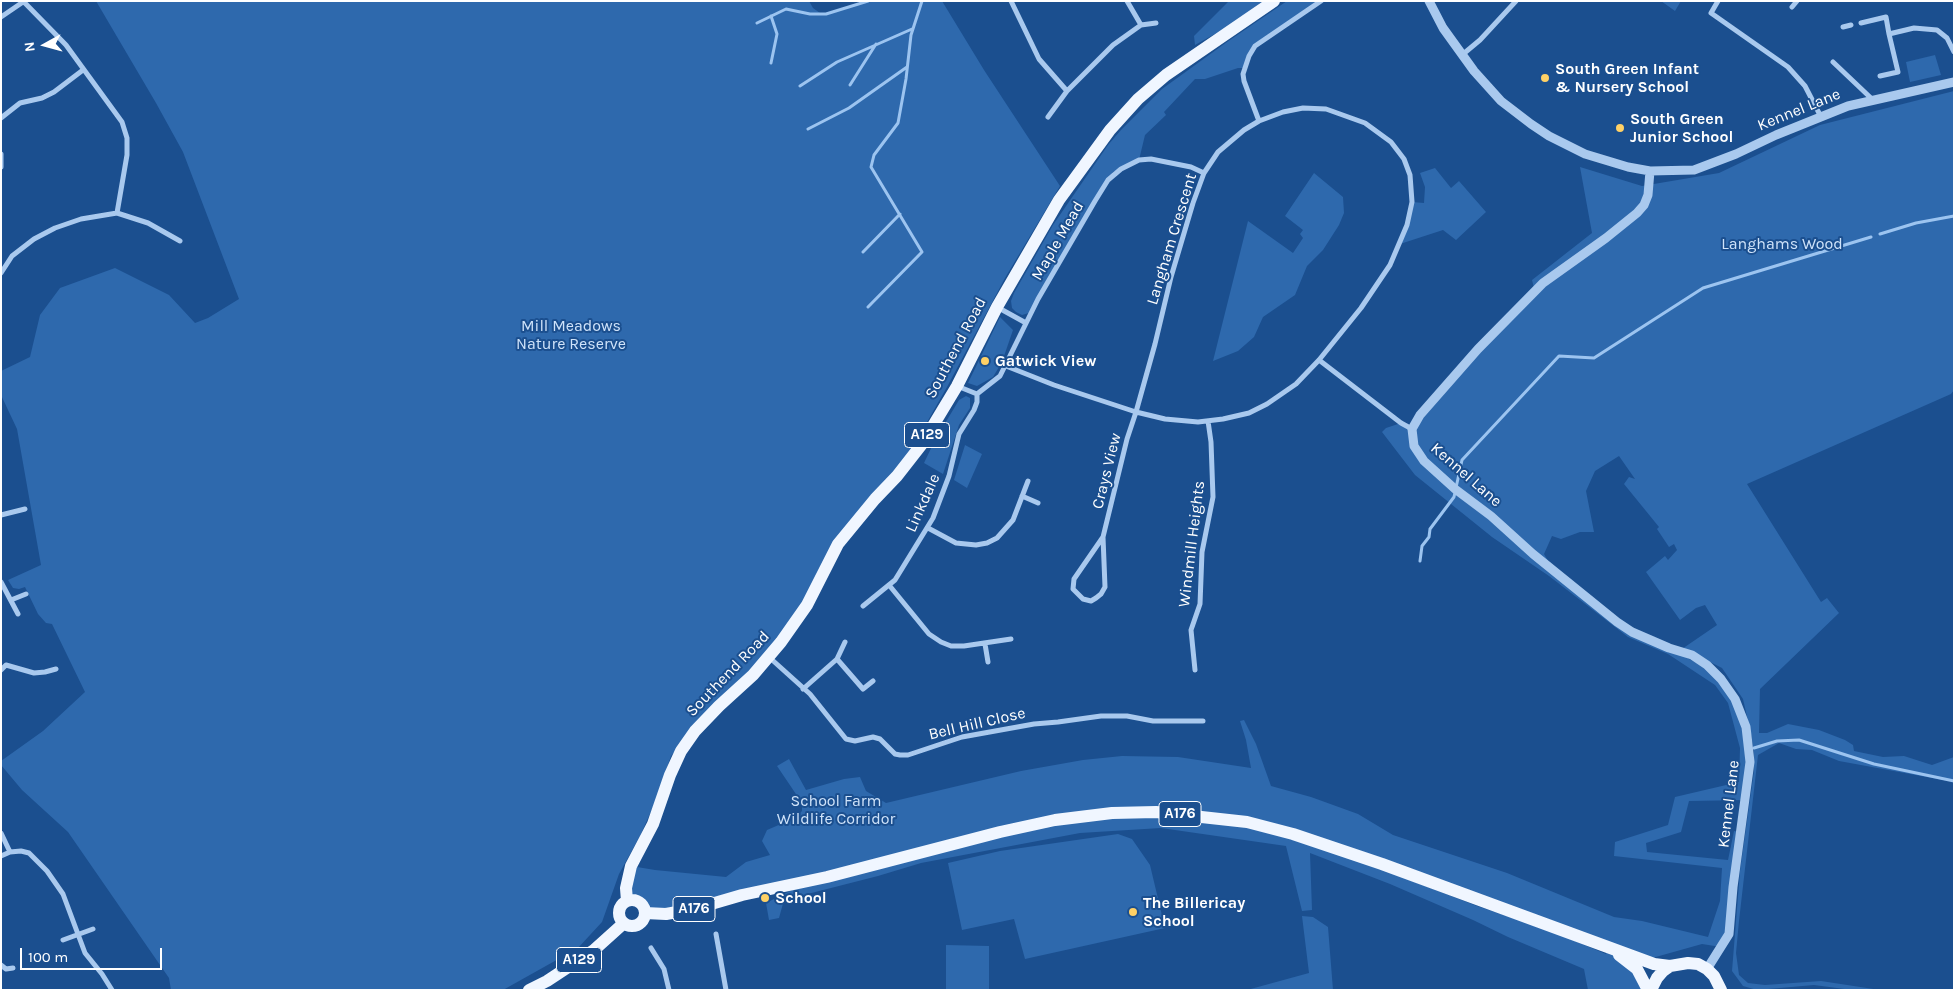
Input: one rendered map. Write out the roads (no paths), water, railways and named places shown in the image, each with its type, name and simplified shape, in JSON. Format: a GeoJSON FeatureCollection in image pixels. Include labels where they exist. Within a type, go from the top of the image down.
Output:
{"type":"FeatureCollection","features":[{"type":"Feature","properties":{"kind":"main road","name":"Southend Road"},"geometry":{"type":"LineString","coordinates":[[627,901],[626,888],[631,866],[653,824],[681,750],[695,731],[769,658],[807,605],[838,544],[922,444],[957,386],[997,307],[1059,200],[1110,130],[1138,99],[1166,75],[1274,1]]}},
{"type":"Feature","properties":{"kind":"main road","name":"A176"},"geometry":{"type":"LineString","coordinates":[[645,913],[666,914],[694,909],[749,893],[828,877],[1000,832],[1055,820],[1112,813],[1156,812],[1247,822],[1293,834],[1382,864],[1654,964],[1670,966]]}},
{"type":"Feature","properties":{"kind":"main road"},"geometry":{"type":"LineString","coordinates":[[627,901],[639,902],[645,913]]}},
{"type":"Feature","properties":{"kind":"main road","name":"A129"},"geometry":{"type":"LineString","coordinates":[[627,901],[619,911],[621,920],[624,923],[635,926],[642,921],[645,913]]}},
{"type":"Feature","properties":{"kind":"main road","name":"A129"},"geometry":{"type":"LineString","coordinates":[[529,990],[547,981],[594,950],[624,923]]}},
{"type":"Feature","properties":{"kind":"main road","name":"A176"},"geometry":{"type":"LineString","coordinates":[[1607,946],[1637,969],[1650,990]]}},
{"type":"Feature","properties":{"kind":"main road"},"geometry":{"type":"LineString","coordinates":[[1650,990],[1657,978],[1670,966],[1688,962],[1698,964],[1707,969],[1723,987]]}},
{"type":"Feature","properties":{"kind":"street"},"geometry":{"type":"LineString","coordinates":[[1011,1],[1039,59],[1067,90]]}},
{"type":"Feature","properties":{"kind":"street"},"geometry":{"type":"LineString","coordinates":[[1126,1],[1141,25]]}},
{"type":"Feature","properties":{"kind":"street"},"geometry":{"type":"LineString","coordinates":[[1259,121],[1244,81],[1243,74],[1249,56],[1255,46],[1321,1]]}},
{"type":"Feature","properties":{"kind":"street","name":"Kennel Lane"},"geometry":{"type":"LineString","coordinates":[[1428,1],[1443,28],[1462,55],[1487,87],[1501,101],[1548,136],[1585,154],[1606,162],[1650,171],[1694,170],[1736,154],[1820,116],[1848,106],[1954,82]]}},
{"type":"Feature","properties":{"kind":"street"},"geometry":{"type":"LineString","coordinates":[[1462,55],[1480,40],[1516,1]]}},
{"type":"Feature","properties":{"kind":"street"},"geometry":{"type":"LineString","coordinates":[[1718,1],[1711,13],[1788,67],[1805,86],[1820,116]]}},
{"type":"Feature","properties":{"kind":"street"},"geometry":{"type":"LineString","coordinates":[[1792,7],[1796,1]]}},
{"type":"Feature","properties":{"kind":"street"},"geometry":{"type":"LineString","coordinates":[[1,17],[23,2],[53,30],[122,122],[127,138],[127,155],[117,213]]}},
{"type":"Feature","properties":{"kind":"street"},"geometry":{"type":"LineString","coordinates":[[1861,23],[1886,17],[1898,72],[1880,76]]}},
{"type":"Feature","properties":{"kind":"street"},"geometry":{"type":"LineString","coordinates":[[1048,117],[1067,90],[1113,45],[1141,25],[1156,23]]}},
{"type":"Feature","properties":{"kind":"street"},"geometry":{"type":"LineString","coordinates":[[1843,27],[1851,25]]}},
{"type":"Feature","properties":{"kind":"street"},"geometry":{"type":"LineString","coordinates":[[1889,34],[1914,28],[1938,30],[1947,38],[1954,52]]}},
{"type":"Feature","properties":{"kind":"street"},"geometry":{"type":"LineString","coordinates":[[1833,62],[1873,100]]}},
{"type":"Feature","properties":{"kind":"street"},"geometry":{"type":"LineString","coordinates":[[1,118],[20,103],[42,98],[54,92],[84,70]]}},
{"type":"Feature","properties":{"kind":"street","name":"Langham Crescent"},"geometry":{"type":"LineString","coordinates":[[1303,108],[1326,109],[1365,123],[1391,142],[1404,159],[1410,175],[1412,192],[1408,225],[1390,265],[1361,308],[1319,360],[1296,384],[1272,401],[1249,413],[1208,421],[1165,419],[1136,412],[1181,242],[1204,172],[1218,152],[1244,130],[1259,121],[1283,112],[1303,108]]}},
{"type":"Feature","properties":{"kind":"street"},"geometry":{"type":"LineString","coordinates":[[1,154],[1,168]]}},
{"type":"Feature","properties":{"kind":"street","name":"Maple Mead"},"geometry":{"type":"LineString","coordinates":[[977,394],[1000,376],[1026,324],[1108,180],[1121,169],[1138,160],[1151,159],[1191,167],[1204,172]]}},
{"type":"Feature","properties":{"kind":"street"},"geometry":{"type":"LineString","coordinates":[[1319,360],[1400,423],[1412,429],[1420,415],[1478,349],[1543,283],[1606,238],[1637,213],[1644,205],[1648,195],[1650,171]]}},
{"type":"Feature","properties":{"kind":"street"},"geometry":{"type":"LineString","coordinates":[[1,273],[12,256],[34,239],[55,228],[81,219],[117,213],[148,223],[180,241]]}},
{"type":"Feature","properties":{"kind":"street"},"geometry":{"type":"LineString","coordinates":[[997,307],[1026,324]]}},
{"type":"Feature","properties":{"kind":"street"},"geometry":{"type":"LineString","coordinates":[[1006,366],[1054,385],[1136,412]]}},
{"type":"Feature","properties":{"kind":"street"},"geometry":{"type":"LineString","coordinates":[[957,386],[977,394]]}},
{"type":"Feature","properties":{"kind":"street","name":"Linkdale"},"geometry":{"type":"LineString","coordinates":[[863,606],[895,580],[928,528],[949,476],[959,434],[974,410],[977,394]]}},
{"type":"Feature","properties":{"kind":"street","name":"Crays View"},"geometry":{"type":"LineString","coordinates":[[1103,537],[1074,578],[1073,589],[1083,600],[1090,601],[1096,598],[1102,594],[1105,587],[1103,537],[1127,440],[1136,412]]}},
{"type":"Feature","properties":{"kind":"street","name":"Windmill Heights"},"geometry":{"type":"LineString","coordinates":[[1195,670],[1191,630],[1200,604],[1202,552],[1213,497],[1208,421]]}},
{"type":"Feature","properties":{"kind":"street","name":"Kennel Lane"},"geometry":{"type":"LineString","coordinates":[[1412,429],[1414,446],[1424,461],[1455,489],[1617,622],[1632,632],[1669,648],[1692,655],[1706,665],[1721,679],[1735,699],[1746,727],[1750,744],[1750,762],[1734,879],[1729,934],[1707,969]]}},
{"type":"Feature","properties":{"kind":"street"},"geometry":{"type":"LineString","coordinates":[[928,528],[956,543],[976,545],[987,543],[997,538],[1013,520],[1028,481]]}},
{"type":"Feature","properties":{"kind":"street"},"geometry":{"type":"LineString","coordinates":[[1022,496],[1038,503]]}},
{"type":"Feature","properties":{"kind":"street"},"geometry":{"type":"LineString","coordinates":[[1,514],[25,509]]}},
{"type":"Feature","properties":{"kind":"street"},"geometry":{"type":"LineString","coordinates":[[1,582],[18,614]]}},
{"type":"Feature","properties":{"kind":"street"},"geometry":{"type":"LineString","coordinates":[[889,585],[929,634],[951,646],[1011,640]]}},
{"type":"Feature","properties":{"kind":"street"},"geometry":{"type":"LineString","coordinates":[[11,600],[26,594]]}},
{"type":"Feature","properties":{"kind":"street"},"geometry":{"type":"LineString","coordinates":[[804,689],[837,659],[846,642]]}},
{"type":"Feature","properties":{"kind":"street"},"geometry":{"type":"LineString","coordinates":[[985,644],[988,662]]}},
{"type":"Feature","properties":{"kind":"street","name":"Bell Hill Close"},"geometry":{"type":"LineString","coordinates":[[769,658],[810,694],[846,739],[855,741],[873,737],[880,739],[896,754],[900,755],[908,755],[962,737],[1034,724],[1101,716],[1127,716],[1152,721],[1203,721]]}},
{"type":"Feature","properties":{"kind":"street"},"geometry":{"type":"LineString","coordinates":[[837,659],[863,689],[873,681]]}},
{"type":"Feature","properties":{"kind":"street"},"geometry":{"type":"LineString","coordinates":[[1,670],[6,665],[34,673],[56,669]]}},
{"type":"Feature","properties":{"kind":"street"},"geometry":{"type":"LineString","coordinates":[[1,833],[10,852]]}},
{"type":"Feature","properties":{"kind":"street"},"geometry":{"type":"LineString","coordinates":[[1,856],[10,852],[21,851],[29,854],[40,863],[63,894],[85,953],[112,990]]}},
{"type":"Feature","properties":{"kind":"street"},"geometry":{"type":"LineString","coordinates":[[63,940],[93,929]]}},
{"type":"Feature","properties":{"kind":"street"},"geometry":{"type":"LineString","coordinates":[[716,934],[726,990]]}},
{"type":"Feature","properties":{"kind":"street"},"geometry":{"type":"LineString","coordinates":[[651,948],[664,970],[669,990]]}},
{"type":"Feature","properties":{"kind":"street"},"geometry":{"type":"LineString","coordinates":[[1,965],[6,969],[13,968]]}},
{"type":"Feature","properties":{"kind":"waterway"},"geometry":{"type":"LineString","coordinates":[[757,23],[786,9],[810,14],[826,14],[868,1]]}},
{"type":"Feature","properties":{"kind":"waterway"},"geometry":{"type":"LineString","coordinates":[[868,307],[922,252],[871,167],[874,155],[898,123],[911,35],[922,1]]}},
{"type":"Feature","properties":{"kind":"waterway"},"geometry":{"type":"LineString","coordinates":[[771,16],[777,34],[771,63]]}},
{"type":"Feature","properties":{"kind":"waterway"},"geometry":{"type":"LineString","coordinates":[[800,86],[837,62],[912,29]]}},
{"type":"Feature","properties":{"kind":"waterway"},"geometry":{"type":"LineString","coordinates":[[850,85],[876,44]]}},
{"type":"Feature","properties":{"kind":"waterway"},"geometry":{"type":"LineString","coordinates":[[808,129],[849,108],[907,67]]}},
{"type":"Feature","properties":{"kind":"waterway"},"geometry":{"type":"LineString","coordinates":[[863,252],[900,214]]}},
{"type":"Feature","properties":{"kind":"waterway"},"geometry":{"type":"LineString","coordinates":[[1880,234],[1916,223],[1954,216]]}},
{"type":"Feature","properties":{"kind":"waterway"},"geometry":{"type":"LineString","coordinates":[[1420,561],[1422,546],[1429,537],[1430,529],[1454,497],[1462,460],[1559,356],[1594,358],[1703,288],[1871,237]]}},
{"type":"Feature","properties":{"kind":"waterway"},"geometry":{"type":"LineString","coordinates":[[1754,748],[1777,741],[1799,740],[1874,764],[1954,781]]}},
{"type":"Feature","properties":{"kind":"place","name":"South Green Infant & Nursery School"},"geometry":{"type":"Point","coordinates":[1545,78]}},
{"type":"Feature","properties":{"kind":"place","name":"South Green Junior School"},"geometry":{"type":"Point","coordinates":[1620,128]}},
{"type":"Feature","properties":{"kind":"place","name":"Gatwick View"},"geometry":{"type":"Point","coordinates":[985,361]}},
{"type":"Feature","properties":{"kind":"place","name":"School"},"geometry":{"type":"Point","coordinates":[765,898]}},
{"type":"Feature","properties":{"kind":"place","name":"The Billericay School"},"geometry":{"type":"Point","coordinates":[1133,912]}},
{"type":"Feature","properties":{"kind":"park label","name":"Langhams Wood"},"geometry":{"type":"Point","coordinates":[1782,244]}},
{"type":"Feature","properties":{"kind":"park label","name":"Mill Meadows Nature Reserve"},"geometry":{"type":"Point","coordinates":[571,335]}},
{"type":"Feature","properties":{"kind":"park label","name":"School Farm Wildlife Corridor"},"geometry":{"type":"Point","coordinates":[836,810]}}]}
